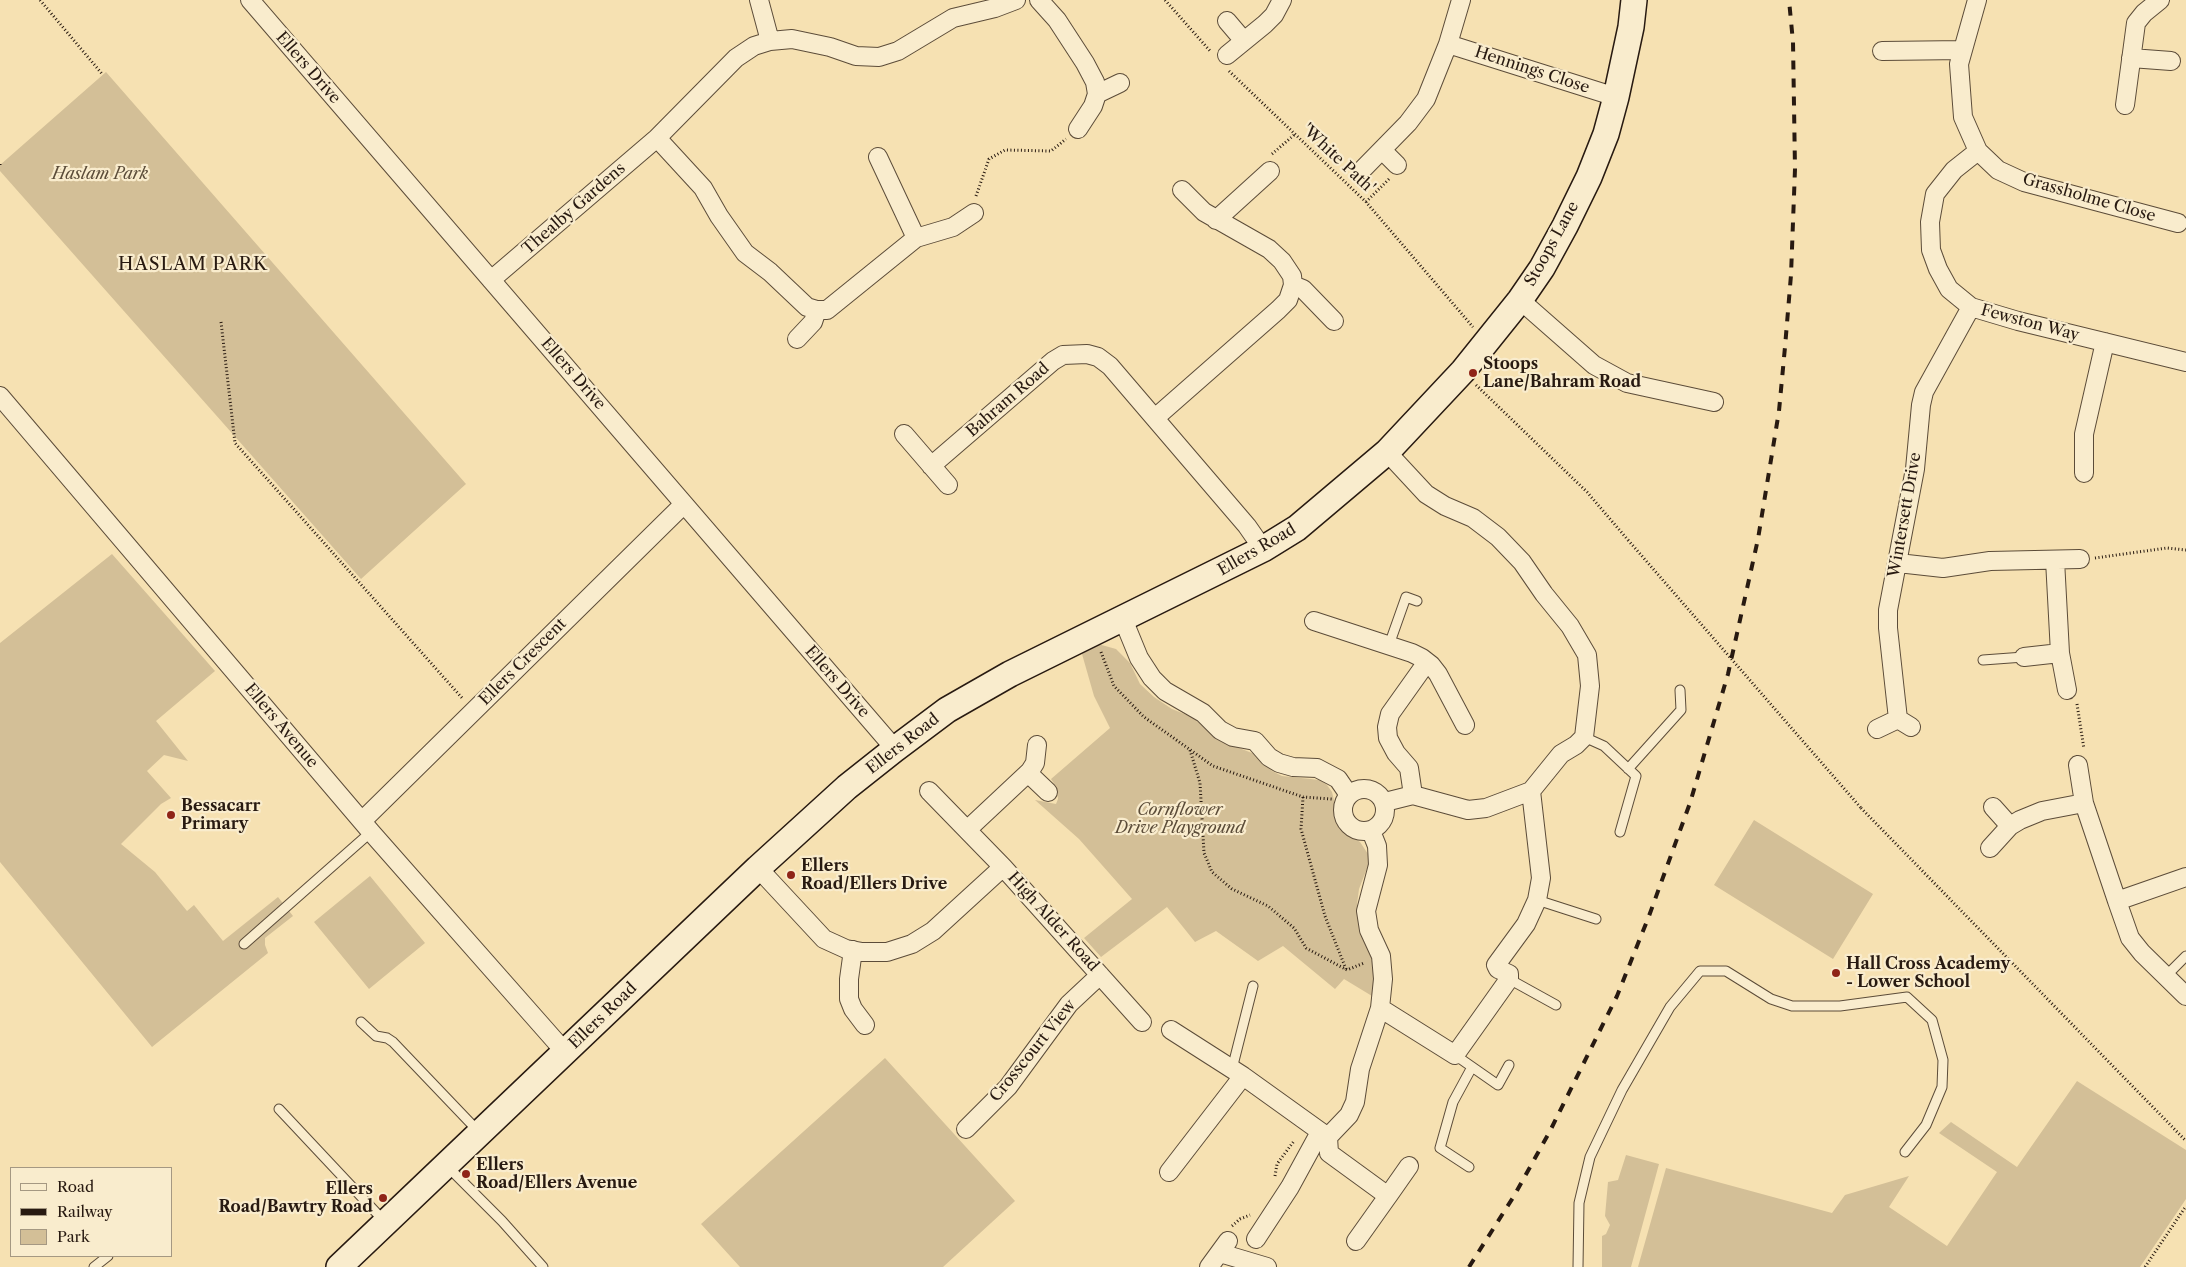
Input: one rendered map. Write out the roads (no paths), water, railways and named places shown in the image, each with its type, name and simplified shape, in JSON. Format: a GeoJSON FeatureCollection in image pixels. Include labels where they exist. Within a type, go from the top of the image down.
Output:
{"type":"FeatureCollection","features":[{"type":"Feature","properties":{"kind":"street","name":"Ellers Drive"},"geometry":{"type":"LineString","coordinates":[[250,0],[895,750]]}},
{"type":"Feature","properties":{"kind":"street"},"geometry":{"type":"LineString","coordinates":[[759,0],[770,41]]}},
{"type":"Feature","properties":{"kind":"street","name":"Thealby Gardens"},"geometry":{"type":"LineString","coordinates":[[491,280],[657,138],[736,58],[754,46],[770,41],[792,39],[830,47],[856,56],[879,57],[898,51],[954,18],[994,8],[1016,0]]}},
{"type":"Feature","properties":{"kind":"street"},"geometry":{"type":"LineString","coordinates":[[1039,0],[1057,20],[1085,63],[1094,82],[1097,94],[1093,106],[1078,129]]}},
{"type":"Feature","properties":{"kind":"street"},"geometry":{"type":"LineString","coordinates":[[1222,59],[1274,14],[1282,0]]}},
{"type":"Feature","properties":{"kind":"street"},"geometry":{"type":"LineString","coordinates":[[1361,171],[1408,123],[1426,98],[1448,44],[1461,0]]}},
{"type":"Feature","properties":{"kind":"street","name":"Stoops Lane"},"geometry":{"type":"LineString","coordinates":[[1634,0],[1631,27],[1606,134],[1589,177],[1542,268],[1520,300],[1583,357],[1626,383],[1714,402]]}},
{"type":"Feature","properties":{"kind":"street"},"geometry":{"type":"LineString","coordinates":[[1977,0],[1959,64],[1963,117],[1978,151]]}},
{"type":"Feature","properties":{"kind":"street"},"geometry":{"type":"LineString","coordinates":[[2125,105],[2136,23],[2144,13],[2160,0]]}},
{"type":"Feature","properties":{"kind":"street"},"geometry":{"type":"LineString","coordinates":[[1227,20],[1244,41]]}},
{"type":"Feature","properties":{"kind":"street","name":"Hennings Close"},"geometry":{"type":"LineString","coordinates":[[1448,44],[1616,97]]}},
{"type":"Feature","properties":{"kind":"street"},"geometry":{"type":"LineString","coordinates":[[1882,50],[1963,50]]}},
{"type":"Feature","properties":{"kind":"street"},"geometry":{"type":"LineString","coordinates":[[2131,58],[2171,61]]}},
{"type":"Feature","properties":{"kind":"street"},"geometry":{"type":"LineString","coordinates":[[1097,94],[1120,83]]}},
{"type":"Feature","properties":{"kind":"street"},"geometry":{"type":"LineString","coordinates":[[657,138],[704,188],[719,216],[746,253],[770,272],[807,307],[816,310],[827,310],[916,238],[953,227],[974,213]]}},
{"type":"Feature","properties":{"kind":"street"},"geometry":{"type":"LineString","coordinates":[[1382,150],[1397,165]]}},
{"type":"Feature","properties":{"kind":"street","name":"Grassholme Close"},"geometry":{"type":"LineString","coordinates":[[1978,151],[1998,170],[2024,182],[2178,223]]}},
{"type":"Feature","properties":{"kind":"street","name":"Fewston Way"},"geometry":{"type":"LineString","coordinates":[[1978,151],[1954,170],[1943,181],[1935,194],[1930,222],[1931,250],[1938,269],[1950,289],[1971,308],[2186,362]]}},
{"type":"Feature","properties":{"kind":"street"},"geometry":{"type":"LineString","coordinates":[[878,157],[916,238]]}},
{"type":"Feature","properties":{"kind":"street"},"geometry":{"type":"LineString","coordinates":[[1216,220],[1270,172]]}},
{"type":"Feature","properties":{"kind":"street"},"geometry":{"type":"LineString","coordinates":[[1155,418],[1278,310],[1288,300],[1292,285],[1292,276],[1282,261],[1269,249],[1204,212],[1182,190]]}},
{"type":"Feature","properties":{"kind":"street"},"geometry":{"type":"LineString","coordinates":[[1292,285],[1303,289],[1334,321]]}},
{"type":"Feature","properties":{"kind":"street","name":"Ellers Road"},"geometry":{"type":"LineString","coordinates":[[338,1267],[758,868],[847,788],[947,710],[1010,674],[1263,549],[1297,528],[1387,452],[1463,371],[1520,300]]}},
{"type":"Feature","properties":{"kind":"street","name":"Wintersett Drive"},"geometry":{"type":"LineString","coordinates":[[1877,729],[1904,723],[1888,628],[1888,610],[1915,469],[1921,405],[1924,392],[1971,308]]}},
{"type":"Feature","properties":{"kind":"street"},"geometry":{"type":"LineString","coordinates":[[797,339],[813,322],[816,310]]}},
{"type":"Feature","properties":{"kind":"street"},"geometry":{"type":"LineString","coordinates":[[2084,473],[2084,434],[2105,342]]}},
{"type":"Feature","properties":{"kind":"street","name":"Bahram Road"},"geometry":{"type":"LineString","coordinates":[[931,466],[1053,361],[1075,353],[1098,357],[1110,366],[1155,418],[1247,526],[1263,549]]}},
{"type":"Feature","properties":{"kind":"street","name":"Ellers Avenue"},"geometry":{"type":"LineString","coordinates":[[1,398],[366,826],[565,1052]]}},
{"type":"Feature","properties":{"kind":"street"},"geometry":{"type":"LineString","coordinates":[[904,434],[948,485]]}},
{"type":"Feature","properties":{"kind":"street"},"geometry":{"type":"LineString","coordinates":[[1385,802],[1413,795],[1468,810],[1486,808],[1531,791],[1561,754],[1576,745],[1584,737],[1590,686],[1587,655],[1570,626],[1544,594],[1522,562],[1498,537],[1473,518],[1445,506],[1426,494],[1387,452]]}},
{"type":"Feature","properties":{"kind":"street","name":"Ellers Crescent"},"geometry":{"type":"LineString","coordinates":[[366,826],[473,711],[684,504]]}},
{"type":"Feature","properties":{"kind":"street"},"geometry":{"type":"LineString","coordinates":[[2056,560],[2060,653],[2067,690]]}},
{"type":"Feature","properties":{"kind":"street"},"geometry":{"type":"LineString","coordinates":[[1898,562],[1943,568],[1990,561],[2080,560]]}},
{"type":"Feature","properties":{"kind":"street"},"geometry":{"type":"LineString","coordinates":[[1123,619],[1138,658],[1164,691],[1204,712],[1220,730],[1233,737],[1255,741],[1269,757],[1279,763],[1293,767],[1317,768],[1338,779],[1347,798]]}},
{"type":"Feature","properties":{"kind":"street"},"geometry":{"type":"LineString","coordinates":[[1314,621],[1412,653],[1427,662],[1438,674],[1465,725]]}},
{"type":"Feature","properties":{"kind":"street"},"geometry":{"type":"LineString","coordinates":[[2024,657],[2060,653]]}},
{"type":"Feature","properties":{"kind":"street"},"geometry":{"type":"LineString","coordinates":[[1413,795],[1409,768],[1396,753],[1388,738],[1387,726],[1390,714],[1427,662]]}},
{"type":"Feature","properties":{"kind":"street"},"geometry":{"type":"LineString","coordinates":[[967,830],[1028,773],[1035,763],[1037,745]]}},
{"type":"Feature","properties":{"kind":"street"},"geometry":{"type":"LineString","coordinates":[[2078,765],[2084,803],[2130,938],[2142,953],[2186,996]]}},
{"type":"Feature","properties":{"kind":"street"},"geometry":{"type":"LineString","coordinates":[[1028,773],[1048,792]]}},
{"type":"Feature","properties":{"kind":"street"},"geometry":{"type":"LineString","coordinates":[[1369,789],[1381,796],[1385,802],[1385,816],[1382,823],[1371,831],[1357,831],[1346,821],[1343,808],[1347,798],[1355,791],[1369,789]]}},
{"type":"Feature","properties":{"kind":"street"},"geometry":{"type":"LineString","coordinates":[[929,791],[1003,868]]}},
{"type":"Feature","properties":{"kind":"street"},"geometry":{"type":"LineString","coordinates":[[1380,1008],[1455,1056],[1509,979],[1509,974],[1498,969],[1496,965],[1526,924],[1537,900],[1540,878],[1531,791]]}},
{"type":"Feature","properties":{"kind":"street"},"geometry":{"type":"LineString","coordinates":[[1990,848],[2010,826],[2042,810],[2084,803]]}},
{"type":"Feature","properties":{"kind":"street"},"geometry":{"type":"LineString","coordinates":[[1993,806],[2010,826]]}},
{"type":"Feature","properties":{"kind":"street"},"geometry":{"type":"LineString","coordinates":[[1256,1239],[1290,1187],[1318,1130],[1349,1116],[1355,1102],[1360,1069],[1380,1008],[1383,979],[1381,956],[1369,930],[1366,911],[1378,865],[1377,846],[1371,831]]}},
{"type":"Feature","properties":{"kind":"street","name":"High Alder Road"},"geometry":{"type":"LineString","coordinates":[[758,868],[824,939],[853,950],[887,952],[912,944],[933,931],[1003,868],[1142,1022]]}},
{"type":"Feature","properties":{"kind":"street"},"geometry":{"type":"LineString","coordinates":[[2117,901],[2186,877]]}},
{"type":"Feature","properties":{"kind":"street"},"geometry":{"type":"LineString","coordinates":[[853,950],[849,978],[849,999],[853,1009],[865,1025]]}},
{"type":"Feature","properties":{"kind":"street","name":"Crosscourt View"},"geometry":{"type":"LineString","coordinates":[[966,1129],[1008,1087],[1069,1004],[1100,975]]}},
{"type":"Feature","properties":{"kind":"street"},"geometry":{"type":"LineString","coordinates":[[1171,1030],[1237,1073],[1318,1130],[1328,1153],[1388,1196]]}},
{"type":"Feature","properties":{"kind":"street"},"geometry":{"type":"LineString","coordinates":[[1169,1172],[1237,1073]]}},
{"type":"Feature","properties":{"kind":"street"},"geometry":{"type":"LineString","coordinates":[[1356,1241],[1409,1166]]}},
{"type":"Feature","properties":{"kind":"street"},"geometry":{"type":"LineString","coordinates":[[1209,1267],[1224,1247],[1267,1267]]}},
{"type":"Feature","properties":{"kind":"lane"},"geometry":{"type":"LineString","coordinates":[[1389,646],[1406,597],[1417,601]]}},
{"type":"Feature","properties":{"kind":"lane"},"geometry":{"type":"LineString","coordinates":[[1983,660],[2024,657]]}},
{"type":"Feature","properties":{"kind":"lane"},"geometry":{"type":"LineString","coordinates":[[1628,769],[1681,710],[1680,690]]}},
{"type":"Feature","properties":{"kind":"lane"},"geometry":{"type":"LineString","coordinates":[[1584,737],[1604,746],[1636,776],[1620,832]]}},
{"type":"Feature","properties":{"kind":"lane"},"geometry":{"type":"LineString","coordinates":[[244,944],[366,826]]}},
{"type":"Feature","properties":{"kind":"lane"},"geometry":{"type":"LineString","coordinates":[[1537,900],[1596,919]]}},
{"type":"Feature","properties":{"kind":"lane"},"geometry":{"type":"LineString","coordinates":[[2166,976],[2186,956]]}},
{"type":"Feature","properties":{"kind":"lane"},"geometry":{"type":"LineString","coordinates":[[1578,1267],[1579,1203],[1590,1157],[1622,1090],[1670,1007],[1700,971],[1726,971],[1771,999],[1792,1006],[1840,1006],[1908,997],[1932,1020],[1943,1060],[1942,1087],[1926,1125],[1905,1152]]}},
{"type":"Feature","properties":{"kind":"lane"},"geometry":{"type":"LineString","coordinates":[[1509,979],[1556,1005]]}},
{"type":"Feature","properties":{"kind":"lane"},"geometry":{"type":"LineString","coordinates":[[1237,1073],[1253,986]]}},
{"type":"Feature","properties":{"kind":"lane"},"geometry":{"type":"LineString","coordinates":[[361,1022],[376,1036],[388,1038],[393,1042],[480,1133]]}},
{"type":"Feature","properties":{"kind":"lane"},"geometry":{"type":"LineString","coordinates":[[1455,1056],[1498,1085],[1509,1065]]}},
{"type":"Feature","properties":{"kind":"lane"},"geometry":{"type":"LineString","coordinates":[[1469,1167],[1440,1148],[1453,1102],[1472,1067]]}},
{"type":"Feature","properties":{"kind":"lane"},"geometry":{"type":"LineString","coordinates":[[279,1109],[386,1222]]}},
{"type":"Feature","properties":{"kind":"lane"},"geometry":{"type":"LineString","coordinates":[[446,1165],[502,1221],[543,1267]]}},
{"type":"Feature","properties":{"kind":"lane"},"geometry":{"type":"LineString","coordinates":[[94,1267],[107,1257]]}},
{"type":"Feature","properties":{"kind":"railway"},"geometry":{"type":"LineString","coordinates":[[1469,1267],[1514,1196],[1550,1131],[1617,996],[1649,916],[1690,803],[1728,674],[1758,539],[1779,411],[1785,347],[1791,275],[1795,169],[1793,42],[1789,0]]}},
{"type":"Feature","properties":{"kind":"place","name":"Stoops Lane/Bahram Road"},"geometry":{"type":"Point","coordinates":[1473,373]}},
{"type":"Feature","properties":{"kind":"place","name":"Bessacarr Primary"},"geometry":{"type":"Point","coordinates":[171,815]}},
{"type":"Feature","properties":{"kind":"place","name":"Ellers Road/Ellers Drive"},"geometry":{"type":"Point","coordinates":[791,875]}},
{"type":"Feature","properties":{"kind":"place","name":"Hall Cross Academy - Lower School"},"geometry":{"type":"Point","coordinates":[1836,973]}},
{"type":"Feature","properties":{"kind":"place","name":"Ellers Road/Ellers Avenue"},"geometry":{"type":"Point","coordinates":[466,1174]}},
{"type":"Feature","properties":{"kind":"place","name":"Ellers Road/Bawtry Road"},"geometry":{"type":"Point","coordinates":[383,1198]}},
{"type":"Feature","properties":{"kind":"district","name":"HASLAM PARK"},"geometry":{"type":"Point","coordinates":[193,265]}},
{"type":"Feature","properties":{"kind":"park label","name":"Haslam Park"},"geometry":{"type":"Point","coordinates":[100,174]}},
{"type":"Feature","properties":{"kind":"park label","name":"Cornflower Drive Playground"},"geometry":{"type":"Point","coordinates":[1180,819]}}]}
